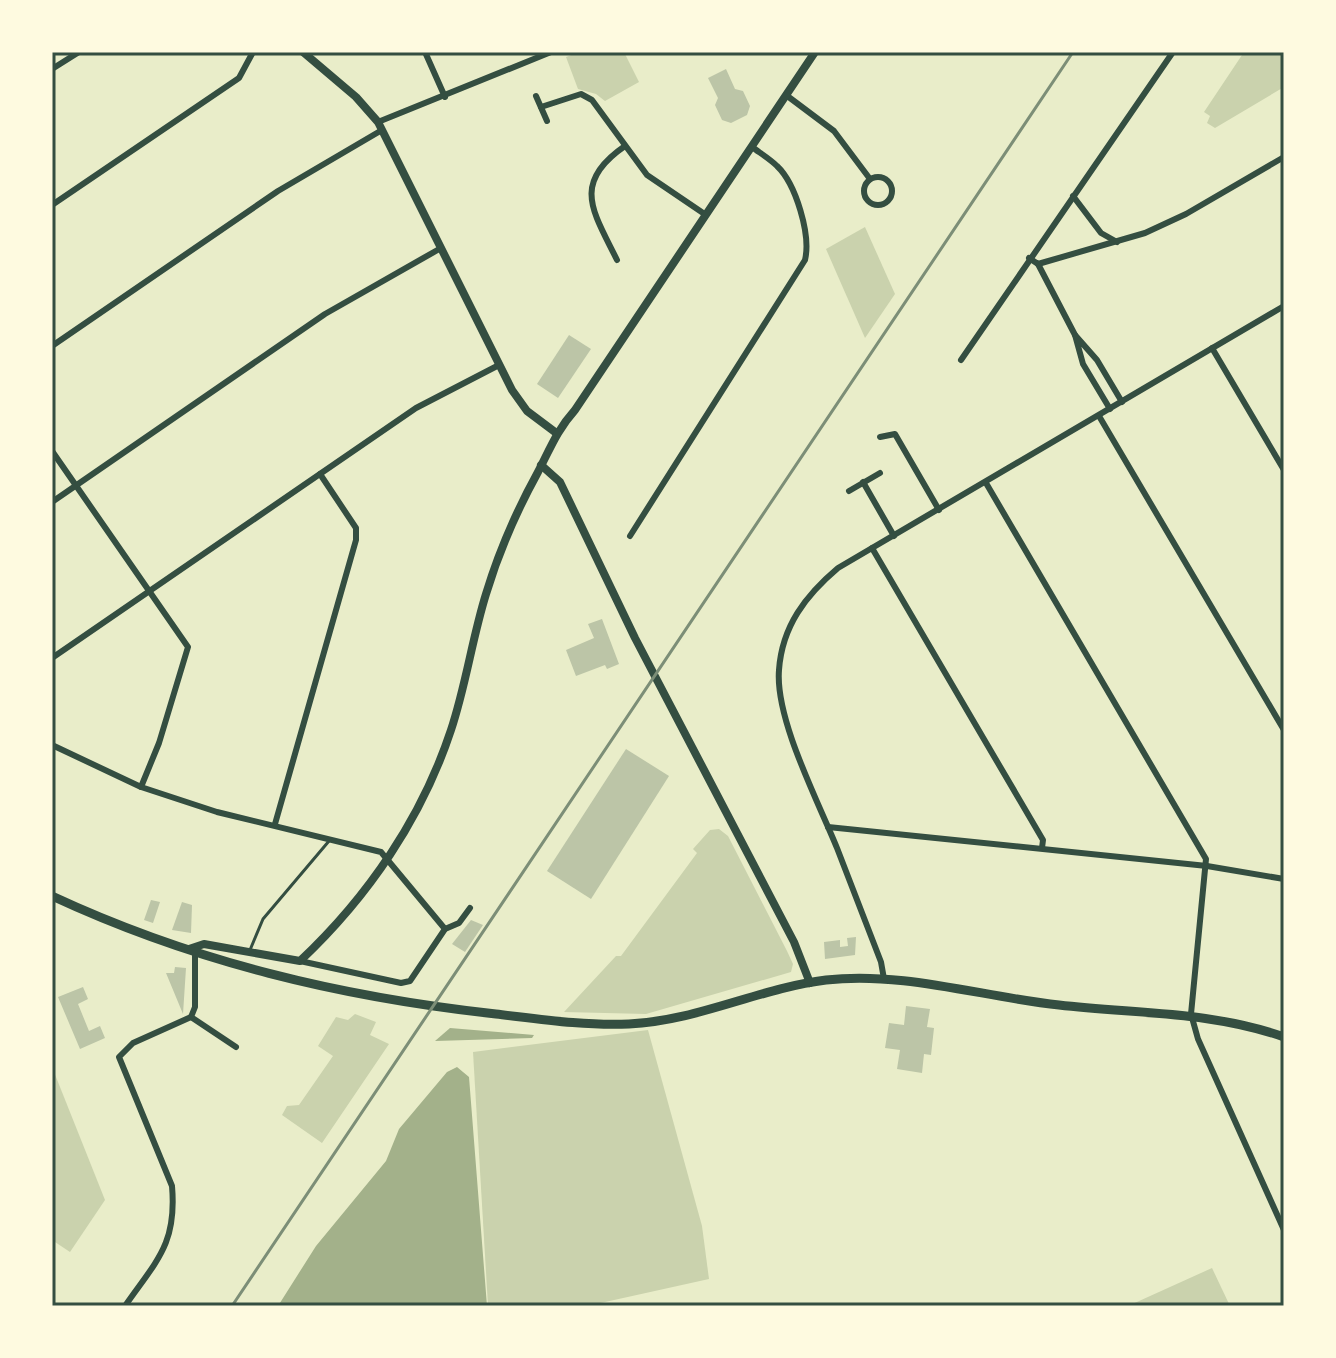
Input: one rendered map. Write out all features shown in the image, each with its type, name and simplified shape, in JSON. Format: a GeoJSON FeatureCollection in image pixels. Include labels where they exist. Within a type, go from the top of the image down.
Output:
{"type":"FeatureCollection","features":[{"type":"Feature","properties":{"kind":"main road"},"geometry":{"type":"LineString","coordinates":[[52,896],[174,947],[327,989],[460,1010],[627,1024],[720,1008],[810,983],[884,979],[1058,1005],[1191,1014],[1284,1037]]}},
{"type":"Feature","properties":{"kind":"street"},"geometry":{"type":"LineString","coordinates":[[52,69],[79,52]]}},
{"type":"Feature","properties":{"kind":"street"},"geometry":{"type":"LineString","coordinates":[[52,205],[239,78],[253,52]]}},
{"type":"Feature","properties":{"kind":"street"},"geometry":{"type":"LineString","coordinates":[[303,52],[356,97],[380,126],[520,403],[555,432]]}},
{"type":"Feature","properties":{"kind":"street"},"geometry":{"type":"LineString","coordinates":[[425,52],[445,97]]}},
{"type":"Feature","properties":{"kind":"street"},"geometry":{"type":"LineString","coordinates":[[52,346],[278,191],[380,126],[550,52]]}},
{"type":"Feature","properties":{"kind":"street"},"geometry":{"type":"LineString","coordinates":[[300,961],[353,905],[415,816],[454,721],[500,550],[555,432],[575,410],[815,52]]}},
{"type":"Feature","properties":{"kind":"street"},"geometry":{"type":"LineString","coordinates":[[961,360],[1173,52]]}},
{"type":"Feature","properties":{"kind":"street"},"geometry":{"type":"LineString","coordinates":[[541,107],[581,94],[602,109],[647,175],[706,215]]}},
{"type":"Feature","properties":{"kind":"street"},"geometry":{"type":"LineString","coordinates":[[786,95],[834,131],[870,179]]}},
{"type":"Feature","properties":{"kind":"street"},"geometry":{"type":"LineString","coordinates":[[536,96],[547,121]]}},
{"type":"Feature","properties":{"kind":"street"},"geometry":{"type":"LineString","coordinates":[[617,260],[592,210],[590,189],[596,170],[625,146]]}},
{"type":"Feature","properties":{"kind":"street"},"geometry":{"type":"LineString","coordinates":[[630,536],[805,260],[809,237],[782,172],[752,147]]}},
{"type":"Feature","properties":{"kind":"street"},"geometry":{"type":"LineString","coordinates":[[1038,264],[1117,242],[1186,214],[1284,157]]}},
{"type":"Feature","properties":{"kind":"street"},"geometry":{"type":"LineString","coordinates":[[877,177],[888,182],[891,190],[887,201],[875,204],[865,197],[865,186],[870,179],[877,177]]}},
{"type":"Feature","properties":{"kind":"street"},"geometry":{"type":"LineString","coordinates":[[1073,196],[1101,233],[1117,242]]}},
{"type":"Feature","properties":{"kind":"street"},"geometry":{"type":"LineString","coordinates":[[52,502],[325,314],[441,248]]}},
{"type":"Feature","properties":{"kind":"street"},"geometry":{"type":"LineString","coordinates":[[1029,258],[1038,264],[1075,335],[1083,364],[1110,409]]}},
{"type":"Feature","properties":{"kind":"street"},"geometry":{"type":"LineString","coordinates":[[884,979],[881,962],[784,713],[779,668],[785,639],[804,602],[838,568],[1284,306]]}},
{"type":"Feature","properties":{"kind":"street"},"geometry":{"type":"LineString","coordinates":[[1075,335],[1097,360],[1122,402]]}},
{"type":"Feature","properties":{"kind":"street"},"geometry":{"type":"LineString","coordinates":[[1212,348],[1284,470]]}},
{"type":"Feature","properties":{"kind":"street"},"geometry":{"type":"LineString","coordinates":[[52,658],[416,408],[499,365]]}},
{"type":"Feature","properties":{"kind":"street"},"geometry":{"type":"LineString","coordinates":[[1099,416],[1284,730]]}},
{"type":"Feature","properties":{"kind":"street"},"geometry":{"type":"LineString","coordinates":[[880,437],[895,434],[939,510]]}},
{"type":"Feature","properties":{"kind":"street"},"geometry":{"type":"LineString","coordinates":[[52,451],[188,647],[159,743],[141,787]]}},
{"type":"Feature","properties":{"kind":"street"},"geometry":{"type":"LineString","coordinates":[[541,465],[560,482],[635,638],[794,942],[810,983]]}},
{"type":"Feature","properties":{"kind":"street"},"geometry":{"type":"LineString","coordinates":[[849,491],[880,473]]}},
{"type":"Feature","properties":{"kind":"street"},"geometry":{"type":"LineString","coordinates":[[275,824],[356,540],[356,528],[320,474]]}},
{"type":"Feature","properties":{"kind":"street"},"geometry":{"type":"LineString","coordinates":[[863,482],[894,536]]}},
{"type":"Feature","properties":{"kind":"street"},"geometry":{"type":"LineString","coordinates":[[986,483],[1192,834],[1207,866],[1191,1014],[1198,1039],[1284,1230]]}},
{"type":"Feature","properties":{"kind":"street"},"geometry":{"type":"LineString","coordinates":[[636,526],[644,531]]}},
{"type":"Feature","properties":{"kind":"street"},"geometry":{"type":"LineString","coordinates":[[872,548],[1012,784],[1043,840],[1042,848]]}},
{"type":"Feature","properties":{"kind":"street"},"geometry":{"type":"LineString","coordinates":[[52,745],[141,787],[217,812],[381,852],[445,929]]}},
{"type":"Feature","properties":{"kind":"street"},"geometry":{"type":"LineString","coordinates":[[828,827],[1207,866],[1284,879]]}},
{"type":"Feature","properties":{"kind":"street"},"geometry":{"type":"LineString","coordinates":[[125,1306],[166,1246],[173,1228],[174,1207],[172,1186],[119,1057],[133,1043],[191,1017],[195,1007],[192,951],[204,944],[401,983],[410,981],[445,929],[459,923],[470,908]]}},
{"type":"Feature","properties":{"kind":"street"},"geometry":{"type":"LineString","coordinates":[[191,1017],[236,1047]]}},
{"type":"Feature","properties":{"kind":"lane"},"geometry":{"type":"LineString","coordinates":[[249,951],[263,919],[331,838]]}},
{"type":"Feature","properties":{"kind":"shaded area"},"geometry":{"type":"Polygon","coordinates":[[[579,52],[624,52],[639,82],[605,101],[596,94],[578,89],[566,57],[579,52]]]}},
{"type":"Feature","properties":{"kind":"shaded area"},"geometry":{"type":"Polygon","coordinates":[[[1244,52],[1284,52],[1284,87],[1215,128],[1207,123],[1210,116],[1204,112],[1244,52]]]}},
{"type":"Feature","properties":{"kind":"shaded area"},"geometry":{"type":"Polygon","coordinates":[[[865,227],[895,294],[865,338],[826,249],[865,227]]]}},
{"type":"Feature","properties":{"kind":"shaded area"},"geometry":{"type":"Polygon","coordinates":[[[719,829],[728,836],[787,951],[793,964],[791,972],[646,1014],[564,1012],[616,956],[621,956],[697,853],[693,849],[710,830],[719,829]]]}},
{"type":"Feature","properties":{"kind":"shaded area"},"geometry":{"type":"Polygon","coordinates":[[[355,1014],[376,1022],[370,1035],[389,1044],[322,1143],[282,1115],[287,1106],[299,1105],[333,1056],[318,1046],[336,1017],[348,1020],[355,1014]]]}},
{"type":"Feature","properties":{"kind":"shaded area"},"geometry":{"type":"Polygon","coordinates":[[[450,1028],[534,1035],[532,1038],[435,1041],[450,1028]]]}},
{"type":"Feature","properties":{"kind":"shaded area"},"geometry":{"type":"Polygon","coordinates":[[[648,1030],[702,1226],[709,1279],[587,1306],[488,1306],[473,1052],[648,1030]]]}},
{"type":"Feature","properties":{"kind":"shaded area"},"geometry":{"type":"Polygon","coordinates":[[[52,1067],[105,1200],[70,1252],[52,1240],[52,1067]]]}},
{"type":"Feature","properties":{"kind":"shaded area"},"geometry":{"type":"Polygon","coordinates":[[[457,1067],[469,1077],[487,1306],[278,1306],[316,1246],[386,1161],[399,1129],[447,1072],[457,1067]]]}},
{"type":"Feature","properties":{"kind":"shaded area"},"geometry":{"type":"Polygon","coordinates":[[[1212,1268],[1230,1306],[1128,1306],[1212,1268]]]}},
{"type":"Feature","properties":{"kind":"building"},"geometry":{"type":"Polygon","coordinates":[[[726,69],[735,89],[743,91],[750,106],[747,115],[731,123],[722,120],[715,105],[718,98],[708,78],[726,69]]]}},
{"type":"Feature","properties":{"kind":"building"},"geometry":{"type":"Polygon","coordinates":[[[569,335],[591,349],[558,398],[537,384],[569,335]]]}},
{"type":"Feature","properties":{"kind":"building"},"geometry":{"type":"Polygon","coordinates":[[[602,619],[619,664],[607,669],[605,665],[576,676],[566,650],[594,638],[588,624],[602,619]]]}},
{"type":"Feature","properties":{"kind":"building"},"geometry":{"type":"Polygon","coordinates":[[[626,749],[669,776],[591,899],[547,871],[626,749]]]}},
{"type":"Feature","properties":{"kind":"building"},"geometry":{"type":"Polygon","coordinates":[[[151,900],[160,902],[153,923],[144,920],[151,900]]]}},
{"type":"Feature","properties":{"kind":"building"},"geometry":{"type":"Polygon","coordinates":[[[182,902],[192,905],[191,933],[172,930],[182,902]]]}},
{"type":"Feature","properties":{"kind":"building"},"geometry":{"type":"Polygon","coordinates":[[[471,920],[483,925],[465,952],[452,944],[471,920]]]}},
{"type":"Feature","properties":{"kind":"building"},"geometry":{"type":"Polygon","coordinates":[[[856,937],[855,955],[825,959],[824,942],[840,940],[840,947],[848,946],[847,938],[856,937]]]}},
{"type":"Feature","properties":{"kind":"building"},"geometry":{"type":"Polygon","coordinates":[[[175,967],[186,968],[183,1014],[166,973],[174,973],[175,967]]]}},
{"type":"Feature","properties":{"kind":"building"},"geometry":{"type":"Polygon","coordinates":[[[83,987],[88,999],[78,1004],[89,1031],[100,1026],[105,1038],[80,1049],[58,997],[83,987]]]}},
{"type":"Feature","properties":{"kind":"building"},"geometry":{"type":"Polygon","coordinates":[[[906,1006],[930,1009],[927,1027],[934,1028],[931,1055],[924,1054],[922,1073],[897,1069],[900,1050],[885,1048],[889,1023],[904,1025],[906,1006]]]}},
{"type":"Feature","properties":{"kind":"railway"},"geometry":{"type":"LineString","coordinates":[[232,1306],[1073,52]]}}]}
